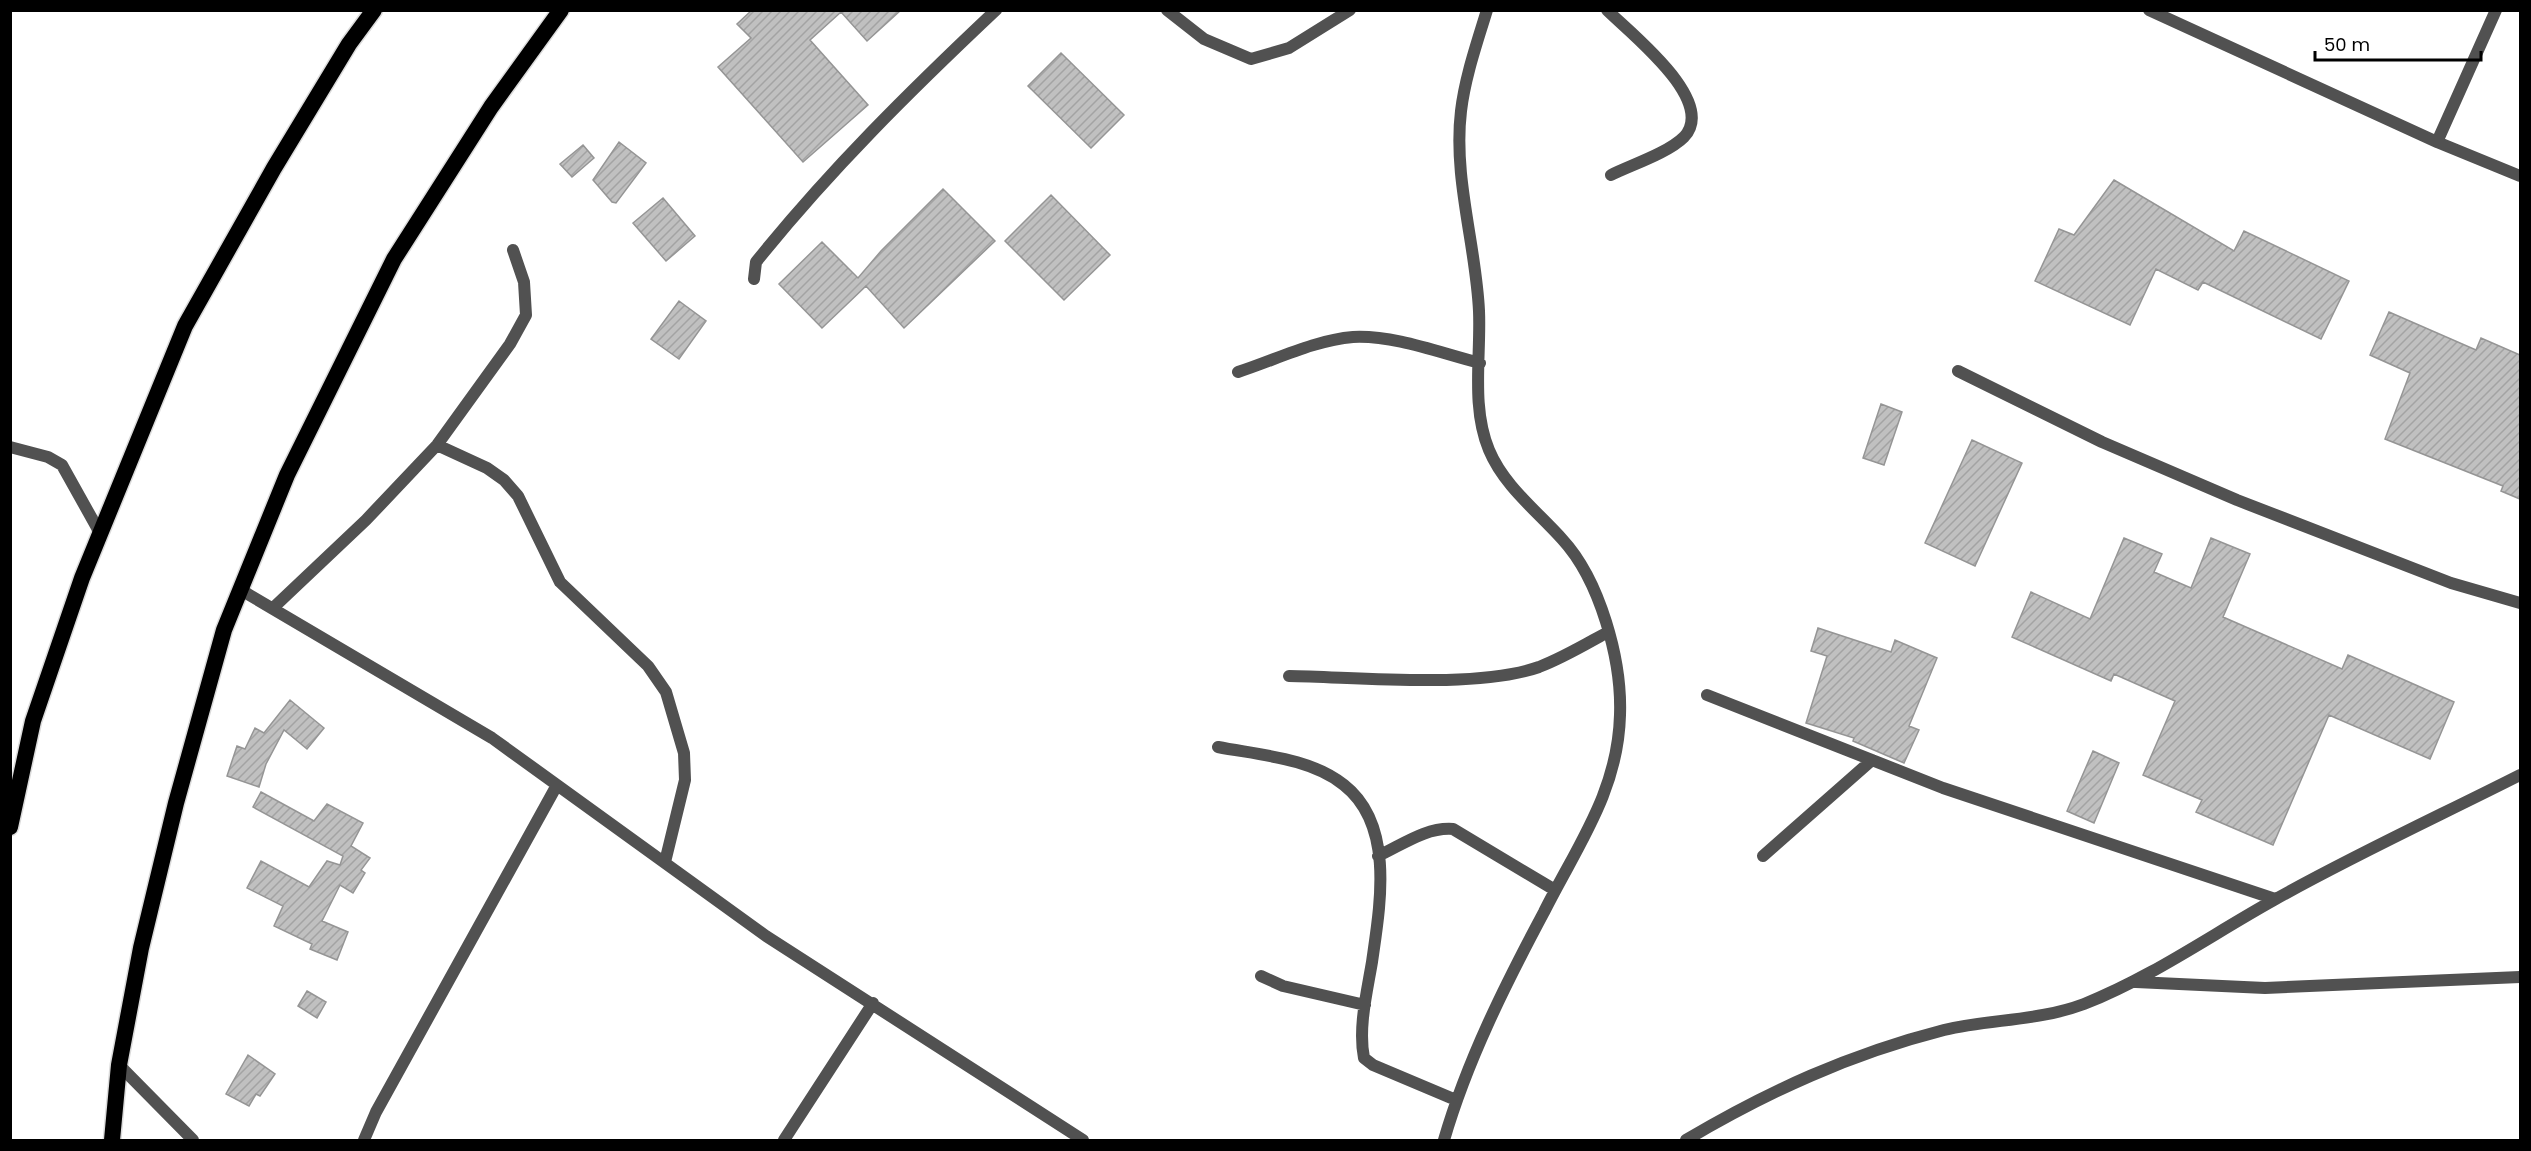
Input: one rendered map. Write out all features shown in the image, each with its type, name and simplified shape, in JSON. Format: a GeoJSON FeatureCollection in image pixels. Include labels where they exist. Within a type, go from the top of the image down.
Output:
{"type":"FeatureCollection","features":[{"type":"Feature","properties":{"kind":"highway"},"geometry":{"type":"LineString","coordinates":[[10,826],[33,721],[99,533],[185,326],[274,168],[349,44],[374,10]]}},
{"type":"Feature","properties":{"kind":"highway"},"geometry":{"type":"LineString","coordinates":[[112,1140],[119,1065],[141,948],[176,803],[225,630],[287,475],[394,259],[491,107],[561,10]]}},
{"type":"Feature","properties":{"kind":"street"},"geometry":{"type":"LineString","coordinates":[[754,279],[756,262],[835,169],[895,105],[996,10]]}},
{"type":"Feature","properties":{"kind":"street"},"geometry":{"type":"LineString","coordinates":[[1167,10],[1204,39],[1251,59],[1289,48],[1350,10]]}},
{"type":"Feature","properties":{"kind":"street"},"geometry":{"type":"LineString","coordinates":[[1444,1140],[1456,1100],[1509,978],[1593,822],[1616,762],[1620,714],[1618,684],[1608,632],[1586,572],[1564,540],[1510,482],[1490,451],[1479,415],[1479,308],[1462,176],[1461,112],[1486,10]]}},
{"type":"Feature","properties":{"kind":"street"},"geometry":{"type":"LineString","coordinates":[[1607,10],[1665,67],[1686,95],[1692,108],[1691,123],[1685,135],[1675,144],[1611,175]]}},
{"type":"Feature","properties":{"kind":"street"},"geometry":{"type":"LineString","coordinates":[[2149,10],[2437,142],[2520,176]]}},
{"type":"Feature","properties":{"kind":"street"},"geometry":{"type":"LineString","coordinates":[[2437,142],[2496,10]]}},
{"type":"Feature","properties":{"kind":"street"},"geometry":{"type":"LineString","coordinates":[[273,608],[366,520],[437,445],[510,344],[526,315],[524,282],[513,250]]}},
{"type":"Feature","properties":{"kind":"street"},"geometry":{"type":"LineString","coordinates":[[1238,372],[1320,344],[1353,337],[1383,339],[1480,363]]}},
{"type":"Feature","properties":{"kind":"street"},"geometry":{"type":"LineString","coordinates":[[1958,371],[2102,442],[2237,500],[2451,583],[2520,603]]}},
{"type":"Feature","properties":{"kind":"street"},"geometry":{"type":"LineString","coordinates":[[437,445],[487,468],[504,480],[518,496],[560,582],[648,666],[666,692],[684,753],[685,780],[665,862]]}},
{"type":"Feature","properties":{"kind":"street"},"geometry":{"type":"LineString","coordinates":[[10,447],[48,457],[62,465],[99,533]]}},
{"type":"Feature","properties":{"kind":"street"},"geometry":{"type":"LineString","coordinates":[[241,590],[492,738],[766,936],[1083,1140]]}},
{"type":"Feature","properties":{"kind":"street"},"geometry":{"type":"LineString","coordinates":[[1289,676],[1436,679],[1494,676],[1539,667],[1608,632]]}},
{"type":"Feature","properties":{"kind":"street"},"geometry":{"type":"LineString","coordinates":[[1707,695],[1943,788],[2275,899]]}},
{"type":"Feature","properties":{"kind":"street"},"geometry":{"type":"LineString","coordinates":[[1218,747],[1286,759],[1314,769],[1343,784],[1362,802],[1373,823],[1378,856],[1380,907],[1365,1005],[1364,1058],[1373,1065],[1456,1100]]}},
{"type":"Feature","properties":{"kind":"street"},"geometry":{"type":"LineString","coordinates":[[1763,856],[1872,760]]}},
{"type":"Feature","properties":{"kind":"street"},"geometry":{"type":"LineString","coordinates":[[1686,1140],[1724,1118],[1822,1069],[1946,1030],[2044,1015],[2082,1005],[2135,982],[2275,899],[2520,775]]}},
{"type":"Feature","properties":{"kind":"street"},"geometry":{"type":"LineString","coordinates":[[364,1140],[376,1112],[558,785]]}},
{"type":"Feature","properties":{"kind":"street"},"geometry":{"type":"LineString","coordinates":[[1378,856],[1427,832],[1439,828],[1453,829],[1555,890]]}},
{"type":"Feature","properties":{"kind":"street"},"geometry":{"type":"LineString","coordinates":[[1262,976],[1283,986],[1365,1005]]}},
{"type":"Feature","properties":{"kind":"street"},"geometry":{"type":"LineString","coordinates":[[2135,982],[2265,988],[2520,977]]}},
{"type":"Feature","properties":{"kind":"street"},"geometry":{"type":"LineString","coordinates":[[784,1140],[873,1003]]}},
{"type":"Feature","properties":{"kind":"street"},"geometry":{"type":"LineString","coordinates":[[119,1065],[193,1140]]}},
{"type":"Feature","properties":{"kind":"building"},"geometry":{"type":"Polygon","coordinates":[[[752,10],[901,10],[867,41],[841,12],[810,40],[868,105],[803,162],[718,67],[751,38],[737,24],[752,10]]]}},
{"type":"Feature","properties":{"kind":"building"},"geometry":{"type":"Polygon","coordinates":[[[1061,53],[1124,115],[1091,148],[1028,86],[1061,53]]]}},
{"type":"Feature","properties":{"kind":"building"},"geometry":{"type":"Polygon","coordinates":[[[619,142],[646,163],[616,203],[612,202],[593,180],[619,142]]]}},
{"type":"Feature","properties":{"kind":"building"},"geometry":{"type":"Polygon","coordinates":[[[583,145],[594,158],[572,177],[560,164],[583,145]]]}},
{"type":"Feature","properties":{"kind":"building"},"geometry":{"type":"Polygon","coordinates":[[[2114,180],[2234,251],[2244,231],[2349,281],[2321,339],[2203,282],[2198,290],[2156,269],[2130,325],[2035,281],[2059,229],[2074,235],[2114,180]]]}},
{"type":"Feature","properties":{"kind":"building"},"geometry":{"type":"Polygon","coordinates":[[[943,189],[995,241],[904,328],[866,286],[822,328],[779,284],[822,242],[858,278],[881,251],[943,189]]]}},
{"type":"Feature","properties":{"kind":"building"},"geometry":{"type":"Polygon","coordinates":[[[1051,195],[1110,255],[1064,300],[1005,241],[1051,195]]]}},
{"type":"Feature","properties":{"kind":"building"},"geometry":{"type":"Polygon","coordinates":[[[663,198],[695,236],[666,261],[633,223],[663,198]]]}},
{"type":"Feature","properties":{"kind":"building"},"geometry":{"type":"Polygon","coordinates":[[[679,301],[706,321],[679,359],[651,339],[679,301]]]}},
{"type":"Feature","properties":{"kind":"building"},"geometry":{"type":"Polygon","coordinates":[[[2389,312],[2476,350],[2481,338],[2520,355],[2520,499],[2501,491],[2503,486],[2385,439],[2410,373],[2370,355],[2389,312]]]}},
{"type":"Feature","properties":{"kind":"building"},"geometry":{"type":"Polygon","coordinates":[[[1881,404],[1902,412],[1884,465],[1863,458],[1881,404]]]}},
{"type":"Feature","properties":{"kind":"building"},"geometry":{"type":"Polygon","coordinates":[[[1972,440],[2022,463],[1975,566],[1925,543],[1972,440]]]}},
{"type":"Feature","properties":{"kind":"building"},"geometry":{"type":"Polygon","coordinates":[[[2124,538],[2162,554],[2154,572],[2191,588],[2211,538],[2250,554],[2223,617],[2342,669],[2348,655],[2454,702],[2430,759],[2329,715],[2273,845],[2196,812],[2202,800],[2143,775],[2175,701],[2114,674],[2111,681],[2012,637],[2031,592],[2090,619],[2124,538]]]}},
{"type":"Feature","properties":{"kind":"building"},"geometry":{"type":"Polygon","coordinates":[[[1818,628],[1891,652],[1895,640],[1937,658],[1909,726],[1919,730],[1904,763],[1853,741],[1854,738],[1806,723],[1827,656],[1811,651],[1818,628]]]}},
{"type":"Feature","properties":{"kind":"building"},"geometry":{"type":"Polygon","coordinates":[[[290,700],[324,728],[307,749],[284,730],[266,764],[259,787],[227,776],[237,746],[245,749],[255,728],[264,733],[290,700]]]}},
{"type":"Feature","properties":{"kind":"building"},"geometry":{"type":"Polygon","coordinates":[[[2093,751],[2119,763],[2094,823],[2067,811],[2093,751]]]}},
{"type":"Feature","properties":{"kind":"building"},"geometry":{"type":"Polygon","coordinates":[[[261,792],[314,821],[327,804],[363,823],[351,846],[370,858],[361,870],[365,873],[353,893],[340,885],[322,921],[348,932],[337,960],[310,949],[312,944],[274,926],[283,906],[247,888],[261,861],[309,887],[327,861],[340,865],[343,856],[253,807],[261,792]]]}},
{"type":"Feature","properties":{"kind":"building"},"geometry":{"type":"Polygon","coordinates":[[[307,991],[326,1002],[317,1018],[298,1006],[307,991]]]}},
{"type":"Feature","properties":{"kind":"building"},"geometry":{"type":"Polygon","coordinates":[[[248,1055],[275,1074],[260,1096],[256,1094],[249,1106],[226,1094],[248,1055]]]}}]}
